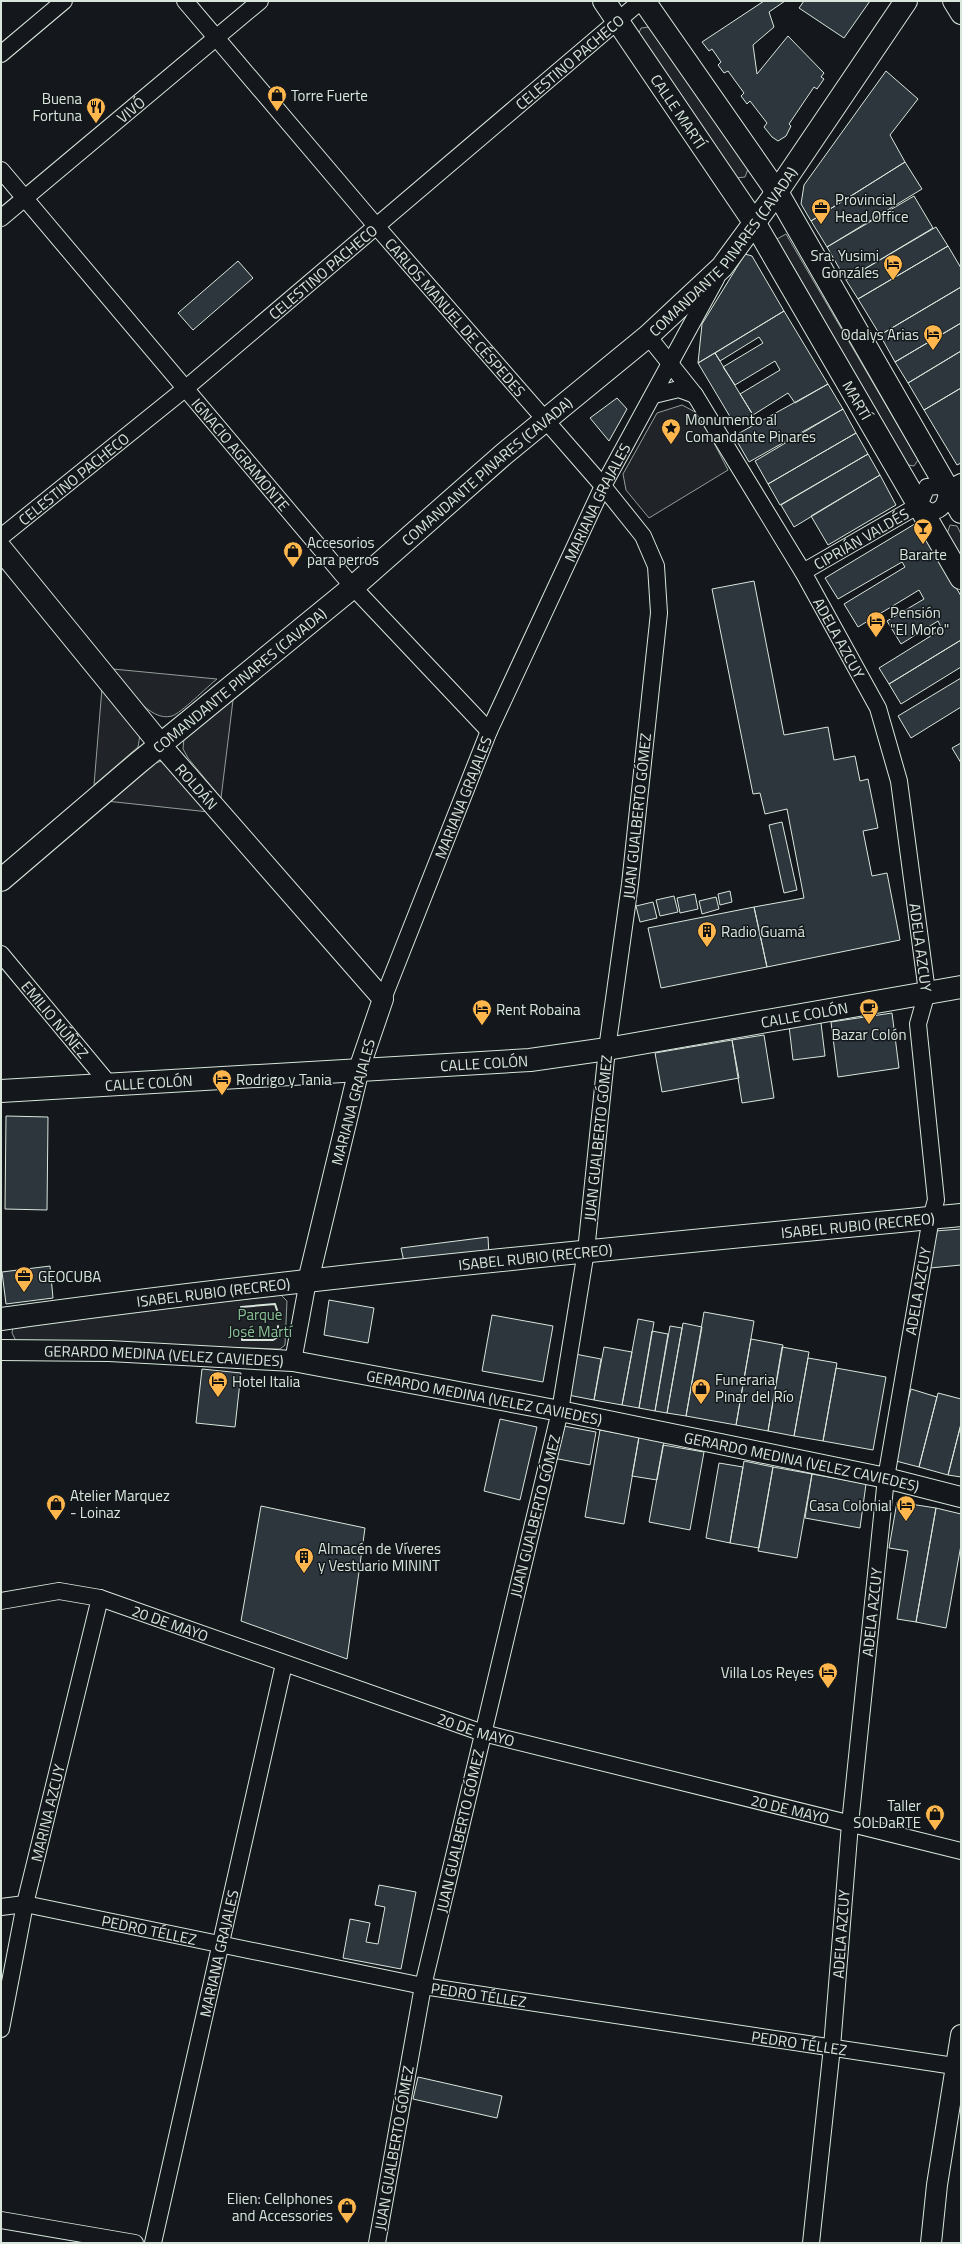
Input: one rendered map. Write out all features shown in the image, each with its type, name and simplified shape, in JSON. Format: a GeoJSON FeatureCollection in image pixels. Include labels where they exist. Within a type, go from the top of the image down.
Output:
{"type":"FeatureCollection","features":[{"type":"Feature","properties":{"kind":"main road","name":"CALLE MARTÍ"},"geometry":{"type":"LineString","coordinates":[[604,1],[754,222]]}},
{"type":"Feature","properties":{"kind":"main road"},"geometry":{"type":"LineString","coordinates":[[642,1],[782,201],[954,485],[961,512]]}},
{"type":"Feature","properties":{"kind":"main road","name":"COMANDANTE PINARES (CAVADA)"},"geometry":{"type":"LineString","coordinates":[[1,880],[160,744],[353,587],[504,454],[648,336],[722,267],[754,222],[782,201],[906,1]]}},
{"type":"Feature","properties":{"kind":"main road","name":"MARTÍ"},"geometry":{"type":"LineString","coordinates":[[754,222],[961,578]]}},
{"type":"Feature","properties":{"kind":"main road","name":"ROLDÁN"},"geometry":{"type":"LineString","coordinates":[[1,549],[160,744]]}},
{"type":"Feature","properties":{"kind":"main road","name":"CALLE COLÓN"},"geometry":{"type":"LineString","coordinates":[[1,1091],[530,1060],[607,1049],[961,987]]}},
{"type":"Feature","properties":{"kind":"main road","name":"ISABEL RUBIO (RECREO)"},"geometry":{"type":"LineString","coordinates":[[1,1319],[110,1304],[308,1281],[586,1251],[961,1215]]}},
{"type":"Feature","properties":{"kind":"street"},"geometry":{"type":"LineString","coordinates":[[1,54],[64,1]]}},
{"type":"Feature","properties":{"kind":"street","name":"CARLOS MANUEL DE CÉSPEDES"},"geometry":{"type":"LineString","coordinates":[[185,1],[377,227],[603,486]]}},
{"type":"Feature","properties":{"kind":"street","name":"VIVÓ"},"geometry":{"type":"LineString","coordinates":[[1,218],[260,1]]}},
{"type":"Feature","properties":{"kind":"street","name":"CELESTINO PACHECO"},"geometry":{"type":"LineString","coordinates":[[1,537],[186,388],[642,1]]}},
{"type":"Feature","properties":{"kind":"street"},"geometry":{"type":"LineString","coordinates":[[953,1],[961,14]]}},
{"type":"Feature","properties":{"kind":"street","name":"IGNACIO AGRAMONTE"},"geometry":{"type":"LineString","coordinates":[[1,170],[353,587],[489,730]]}},
{"type":"Feature","properties":{"kind":"street","name":"MARIANA GRAJALES"},"geometry":{"type":"LineString","coordinates":[[293,1361],[308,1281],[359,1069],[383,999],[489,730],[603,486],[654,395],[670,362],[722,267]]}},
{"type":"Feature","properties":{"kind":"street","name":"ADELA AZCUY"},"geometry":{"type":"LineString","coordinates":[[648,336],[670,362],[694,395],[803,572],[880,715],[899,781],[927,992],[918,1024],[936,1200],[931,1218],[886,1478],[850,1824],[832,2047],[811,2243]]}},
{"type":"Feature","properties":{"kind":"street"},"geometry":{"type":"LineString","coordinates":[[654,395],[679,389],[694,395]]}},
{"type":"Feature","properties":{"kind":"street","name":"CIPRIÁN VALDÉS"},"geometry":{"type":"LineString","coordinates":[[803,572],[919,504],[927,487],[954,485]]}},
{"type":"Feature","properties":{"kind":"street","name":"JUAN GUALBERTO GÓMEZ"},"geometry":{"type":"LineString","coordinates":[[376,2243],[424,1986],[482,1733],[560,1411],[586,1251],[607,1049],[630,884],[659,613],[656,566],[643,536],[603,486]]}},
{"type":"Feature","properties":{"kind":"street","name":"ROLDÁN"},"geometry":{"type":"LineString","coordinates":[[160,744],[383,999]]}},
{"type":"Feature","properties":{"kind":"street","name":"EMILIO NÚÑEZ"},"geometry":{"type":"LineString","coordinates":[[1,954],[109,1084]]}},
{"type":"Feature","properties":{"kind":"street","name":"GERARDO MEDINA (VELEZ CAVIEDES)"},"geometry":{"type":"LineString","coordinates":[[1,1350],[109,1351],[293,1361],[560,1411],[886,1478],[961,1496]]}},
{"type":"Feature","properties":{"kind":"street","name":"20 DE MAYO"},"geometry":{"type":"LineString","coordinates":[[1,1601],[59,1591],[100,1598],[482,1733],[961,1851]]}},
{"type":"Feature","properties":{"kind":"street","name":"MARINA AZCUY"},"geometry":{"type":"LineString","coordinates":[[1,2029],[25,1904],[100,1598]]}},
{"type":"Feature","properties":{"kind":"street","name":"MARIANA GRAJALES"},"geometry":{"type":"LineString","coordinates":[[153,2243],[284,1664]]}},
{"type":"Feature","properties":{"kind":"street","name":"PEDRO TÉLLEZ"},"geometry":{"type":"LineString","coordinates":[[1,1907],[25,1904],[424,1986],[958,2066]]}},
{"type":"Feature","properties":{"kind":"street"},"geometry":{"type":"LineString","coordinates":[[931,2243],[937,2185],[958,2066],[961,2035]]}},
{"type":"Feature","properties":{"kind":"street"},"geometry":{"type":"LineString","coordinates":[[1,2220],[135,2243]]}},
{"type":"Feature","properties":{"kind":"green space"},"geometry":{"type":"Polygon","coordinates":[[[649,27],[748,169],[745,177],[736,178],[638,35],[641,28],[649,27]]]}},
{"type":"Feature","properties":{"kind":"green space"},"geometry":{"type":"Polygon","coordinates":[[[786,234],[918,460],[914,466],[908,465],[777,239],[786,234]]]}},
{"type":"Feature","properties":{"kind":"green space"},"geometry":{"type":"Polygon","coordinates":[[[682,405],[699,414],[728,470],[649,518],[626,490],[623,474],[657,413],[682,405]]]}},
{"type":"Feature","properties":{"kind":"green space"},"geometry":{"type":"Polygon","coordinates":[[[950,525],[957,526],[961,534],[961,559],[947,534],[950,525]]]}},
{"type":"Feature","properties":{"kind":"green space"},"geometry":{"type":"Polygon","coordinates":[[[113,669],[217,679],[176,714],[163,717],[155,714],[138,701],[113,669]]]}},
{"type":"Feature","properties":{"kind":"green space"},"geometry":{"type":"Polygon","coordinates":[[[102,688],[140,735],[138,747],[94,785],[102,688]]]}},
{"type":"Feature","properties":{"kind":"green space"},"geometry":{"type":"Polygon","coordinates":[[[234,692],[221,798],[188,758],[183,749],[184,738],[234,692]]]}},
{"type":"Feature","properties":{"kind":"green space"},"geometry":{"type":"Polygon","coordinates":[[[163,761],[209,812],[106,801],[150,764],[163,761]]]}},
{"type":"Feature","properties":{"kind":"green space","name":"Parque José Martí"},"geometry":{"type":"Polygon","coordinates":[[[281,1295],[287,1301],[285,1345],[280,1349],[16,1341],[12,1333],[13,1326],[281,1295]]]}},
{"type":"Feature","properties":{"kind":"building"},"geometry":{"type":"Polygon","coordinates":[[[764,1],[785,1],[769,12],[774,27],[753,45],[757,74],[788,36],[824,73],[821,77],[824,79],[817,89],[814,87],[789,124],[791,126],[786,136],[778,141],[772,137],[764,127],[767,123],[750,101],[747,104],[741,96],[744,93],[728,71],[724,73],[718,65],[721,62],[712,49],[709,51],[702,42],[764,1]]]}},
{"type":"Feature","properties":{"kind":"building"},"geometry":{"type":"Polygon","coordinates":[[[804,1],[870,1],[844,38],[799,8],[804,1]]]}},
{"type":"Feature","properties":{"kind":"building"},"geometry":{"type":"Polygon","coordinates":[[[886,71],[918,99],[890,135],[905,162],[811,221],[801,204],[804,185],[886,71]]]}},
{"type":"Feature","properties":{"kind":"building"},"geometry":{"type":"Polygon","coordinates":[[[905,162],[922,189],[827,247],[811,221],[905,162]]]}},
{"type":"Feature","properties":{"kind":"building"},"geometry":{"type":"Polygon","coordinates":[[[914,196],[933,228],[846,280],[827,247],[914,196]]]}},
{"type":"Feature","properties":{"kind":"building"},"geometry":{"type":"Polygon","coordinates":[[[936,227],[948,246],[858,299],[846,280],[936,227]]]}},
{"type":"Feature","properties":{"kind":"building"},"geometry":{"type":"Polygon","coordinates":[[[948,246],[961,268],[961,287],[880,335],[858,299],[948,246]]]}},
{"type":"Feature","properties":{"kind":"building"},"geometry":{"type":"Polygon","coordinates":[[[745,254],[752,256],[784,311],[698,363],[702,324],[745,254]]]}},
{"type":"Feature","properties":{"kind":"building"},"geometry":{"type":"Polygon","coordinates":[[[238,261],[253,278],[193,330],[178,313],[238,261]]]}},
{"type":"Feature","properties":{"kind":"building"},"geometry":{"type":"Polygon","coordinates":[[[961,287],[961,323],[895,362],[880,335],[961,287]]]}},
{"type":"Feature","properties":{"kind":"building"},"geometry":{"type":"Polygon","coordinates":[[[784,311],[828,384],[795,403],[788,393],[753,415],[740,394],[780,370],[775,361],[735,385],[723,367],[763,343],[759,337],[720,361],[715,353],[784,311]]]}},
{"type":"Feature","properties":{"kind":"building"},"geometry":{"type":"Polygon","coordinates":[[[961,323],[961,351],[908,383],[895,362],[961,323]]]}},
{"type":"Feature","properties":{"kind":"building"},"geometry":{"type":"Polygon","coordinates":[[[961,351],[961,388],[924,410],[908,383],[961,351]]]}},
{"type":"Feature","properties":{"kind":"building"},"geometry":{"type":"Polygon","coordinates":[[[715,353],[753,415],[735,425],[698,363],[715,353]]]}},
{"type":"Feature","properties":{"kind":"building"},"geometry":{"type":"Polygon","coordinates":[[[828,384],[843,409],[749,462],[734,436],[828,384]]]}},
{"type":"Feature","properties":{"kind":"building"},"geometry":{"type":"Polygon","coordinates":[[[961,388],[961,463],[957,465],[924,410],[961,388]]]}},
{"type":"Feature","properties":{"kind":"building"},"geometry":{"type":"Polygon","coordinates":[[[617,398],[627,409],[609,441],[590,418],[617,398]]]}},
{"type":"Feature","properties":{"kind":"building"},"geometry":{"type":"Polygon","coordinates":[[[843,409],[856,433],[768,484],[755,461],[843,409]]]}},
{"type":"Feature","properties":{"kind":"building"},"geometry":{"type":"Polygon","coordinates":[[[856,433],[868,454],[780,505],[768,484],[856,433]]]}},
{"type":"Feature","properties":{"kind":"building"},"geometry":{"type":"Polygon","coordinates":[[[868,454],[880,475],[794,527],[781,505],[868,454]]]}},
{"type":"Feature","properties":{"kind":"building"},"geometry":{"type":"Polygon","coordinates":[[[880,475],[896,505],[828,545],[811,516],[880,475]]]}},
{"type":"Feature","properties":{"kind":"building"},"geometry":{"type":"Polygon","coordinates":[[[918,522],[961,596],[961,640],[889,684],[879,668],[942,629],[938,621],[901,644],[887,621],[924,599],[919,590],[858,627],[844,604],[905,567],[902,562],[838,599],[825,578],[918,522]]]}},
{"type":"Feature","properties":{"kind":"building"},"geometry":{"type":"Polygon","coordinates":[[[754,581],[784,735],[828,727],[834,760],[855,756],[860,781],[868,779],[878,828],[863,831],[872,876],[887,873],[900,940],[767,967],[754,907],[804,898],[787,809],[765,814],[760,793],[753,794],[712,589],[754,581]]]}},
{"type":"Feature","properties":{"kind":"building"},"geometry":{"type":"Polygon","coordinates":[[[961,640],[961,667],[901,704],[889,684],[961,640]]]}},
{"type":"Feature","properties":{"kind":"building"},"geometry":{"type":"Polygon","coordinates":[[[961,678],[961,707],[911,738],[898,716],[961,678]]]}},
{"type":"Feature","properties":{"kind":"building"},"geometry":{"type":"Polygon","coordinates":[[[961,743],[961,763],[952,748],[961,743]]]}},
{"type":"Feature","properties":{"kind":"building"},"geometry":{"type":"Polygon","coordinates":[[[782,822],[797,890],[784,893],[769,825],[782,822]]]}},
{"type":"Feature","properties":{"kind":"building"},"geometry":{"type":"Polygon","coordinates":[[[730,891],[732,902],[720,905],[718,894],[730,891]]]}},
{"type":"Feature","properties":{"kind":"building"},"geometry":{"type":"Polygon","coordinates":[[[695,894],[698,909],[680,913],[677,898],[695,894]]]}},
{"type":"Feature","properties":{"kind":"building"},"geometry":{"type":"Polygon","coordinates":[[[674,896],[678,912],[660,916],[656,900],[674,896]]]}},
{"type":"Feature","properties":{"kind":"building"},"geometry":{"type":"Polygon","coordinates":[[[716,897],[719,909],[702,914],[699,901],[716,897]]]}},
{"type":"Feature","properties":{"kind":"building"},"geometry":{"type":"Polygon","coordinates":[[[653,902],[657,918],[640,922],[636,906],[653,902]]]}},
{"type":"Feature","properties":{"kind":"building","name":"Radio Guamá"},"geometry":{"type":"Polygon","coordinates":[[[754,907],[767,967],[661,988],[648,928],[754,907]]]}},
{"type":"Feature","properties":{"kind":"building"},"geometry":{"type":"Polygon","coordinates":[[[892,1013],[899,1068],[838,1077],[831,1022],[892,1013]]]}},
{"type":"Feature","properties":{"kind":"building"},"geometry":{"type":"Polygon","coordinates":[[[821,1023],[825,1056],[793,1060],[789,1026],[821,1023]]]}},
{"type":"Feature","properties":{"kind":"building"},"geometry":{"type":"Polygon","coordinates":[[[764,1035],[774,1098],[742,1103],[732,1040],[764,1035]]]}},
{"type":"Feature","properties":{"kind":"building"},"geometry":{"type":"Polygon","coordinates":[[[732,1040],[739,1078],[662,1092],[655,1053],[732,1040]]]}},
{"type":"Feature","properties":{"kind":"building"},"geometry":{"type":"Polygon","coordinates":[[[6,1116],[48,1117],[47,1210],[5,1209],[6,1116]]]}},
{"type":"Feature","properties":{"kind":"building"},"geometry":{"type":"Polygon","coordinates":[[[961,1229],[961,1265],[930,1268],[935,1231],[961,1229]]]}},
{"type":"Feature","properties":{"kind":"building"},"geometry":{"type":"Polygon","coordinates":[[[488,1237],[489,1256],[404,1262],[401,1248],[488,1237]]]}},
{"type":"Feature","properties":{"kind":"building"},"geometry":{"type":"Polygon","coordinates":[[[50,1266],[53,1298],[6,1304],[2,1272],[50,1266]]]}},
{"type":"Feature","properties":{"kind":"building"},"geometry":{"type":"Polygon","coordinates":[[[329,1300],[374,1308],[368,1343],[324,1335],[329,1300]]]}},
{"type":"Feature","properties":{"kind":"building"},"geometry":{"type":"Polygon","coordinates":[[[704,1312],[754,1321],[736,1425],[686,1416],[704,1312]]]}},
{"type":"Feature","properties":{"kind":"building"},"geometry":{"type":"Polygon","coordinates":[[[492,1315],[553,1326],[543,1382],[482,1371],[492,1315]]]}},
{"type":"Feature","properties":{"kind":"building"},"geometry":{"type":"Polygon","coordinates":[[[638,1319],[654,1322],[639,1408],[622,1405],[638,1319]]]}},
{"type":"Feature","properties":{"kind":"building"},"geometry":{"type":"Polygon","coordinates":[[[683,1323],[702,1327],[686,1416],[667,1413],[683,1323]]]}},
{"type":"Feature","properties":{"kind":"building"},"geometry":{"type":"Polygon","coordinates":[[[670,1326],[682,1328],[667,1413],[655,1411],[670,1326]]]}},
{"type":"Feature","properties":{"kind":"building"},"geometry":{"type":"Polygon","coordinates":[[[652,1331],[668,1334],[655,1411],[639,1408],[652,1331]]]}},
{"type":"Feature","properties":{"kind":"building"},"geometry":{"type":"Polygon","coordinates":[[[751,1339],[783,1345],[768,1431],[736,1425],[751,1339]]]}},
{"type":"Feature","properties":{"kind":"building"},"geometry":{"type":"Polygon","coordinates":[[[604,1347],[632,1352],[622,1405],[594,1400],[604,1347]]]}},
{"type":"Feature","properties":{"kind":"building"},"geometry":{"type":"Polygon","coordinates":[[[782,1347],[809,1352],[794,1436],[768,1431],[782,1347]]]}},
{"type":"Feature","properties":{"kind":"building"},"geometry":{"type":"Polygon","coordinates":[[[575,1354],[601,1359],[594,1400],[568,1395],[575,1354]]]}},
{"type":"Feature","properties":{"kind":"building"},"geometry":{"type":"Polygon","coordinates":[[[808,1358],[837,1363],[823,1441],[794,1436],[808,1358]]]}},
{"type":"Feature","properties":{"kind":"building"},"geometry":{"type":"Polygon","coordinates":[[[836,1368],[886,1377],[873,1450],[823,1441],[836,1368]]]}},
{"type":"Feature","properties":{"kind":"building","name":"Hotel Italia"},"geometry":{"type":"Polygon","coordinates":[[[202,1369],[241,1373],[235,1427],[196,1423],[202,1369]]]}},
{"type":"Feature","properties":{"kind":"building"},"geometry":{"type":"Polygon","coordinates":[[[911,1389],[937,1397],[919,1467],[892,1460],[911,1389]]]}},
{"type":"Feature","properties":{"kind":"building"},"geometry":{"type":"Polygon","coordinates":[[[938,1393],[961,1399],[961,1424],[948,1475],[919,1467],[938,1393]]]}},
{"type":"Feature","properties":{"kind":"building"},"geometry":{"type":"Polygon","coordinates":[[[500,1419],[537,1427],[520,1500],[484,1491],[500,1419]]]}},
{"type":"Feature","properties":{"kind":"building"},"geometry":{"type":"Polygon","coordinates":[[[961,1424],[961,1477],[948,1475],[961,1424]]]}},
{"type":"Feature","properties":{"kind":"building"},"geometry":{"type":"Polygon","coordinates":[[[558,1425],[596,1432],[590,1465],[553,1458],[558,1425]]]}},
{"type":"Feature","properties":{"kind":"building"},"geometry":{"type":"Polygon","coordinates":[[[600,1430],[639,1437],[624,1524],[585,1517],[600,1430]]]}},
{"type":"Feature","properties":{"kind":"building"},"geometry":{"type":"Polygon","coordinates":[[[639,1437],[664,1442],[657,1480],[632,1476],[639,1437]]]}},
{"type":"Feature","properties":{"kind":"building"},"geometry":{"type":"Polygon","coordinates":[[[663,1445],[704,1452],[690,1530],[649,1522],[663,1445]]]}},
{"type":"Feature","properties":{"kind":"building"},"geometry":{"type":"Polygon","coordinates":[[[744,1461],[773,1467],[759,1548],[730,1543],[744,1461]]]}},
{"type":"Feature","properties":{"kind":"building"},"geometry":{"type":"Polygon","coordinates":[[[719,1463],[743,1467],[730,1543],[706,1538],[719,1463]]]}},
{"type":"Feature","properties":{"kind":"building"},"geometry":{"type":"Polygon","coordinates":[[[773,1467],[812,1474],[797,1558],[758,1551],[773,1467]]]}},
{"type":"Feature","properties":{"kind":"building"},"geometry":{"type":"Polygon","coordinates":[[[812,1474],[866,1484],[860,1528],[805,1518],[812,1474]]]}},
{"type":"Feature","properties":{"kind":"building"},"geometry":{"type":"Polygon","coordinates":[[[897,1502],[936,1508],[916,1622],[897,1619],[908,1551],[889,1548],[897,1502]]]}},
{"type":"Feature","properties":{"kind":"building","name":"Almacén de Víveres y Vestuario MININT"},"geometry":{"type":"Polygon","coordinates":[[[261,1506],[365,1528],[347,1659],[241,1621],[261,1506]]]}},
{"type":"Feature","properties":{"kind":"building"},"geometry":{"type":"Polygon","coordinates":[[[936,1508],[961,1514],[961,1545],[946,1628],[916,1622],[936,1508]]]}},
{"type":"Feature","properties":{"kind":"building"},"geometry":{"type":"Polygon","coordinates":[[[379,1885],[416,1892],[401,1969],[343,1958],[350,1919],[370,1923],[366,1942],[378,1944],[385,1907],[375,1905],[379,1885]]]}},
{"type":"Feature","properties":{"kind":"building"},"geometry":{"type":"Polygon","coordinates":[[[418,2077],[502,2096],[497,2118],[413,2099],[418,2077]]]}},
{"type":"Feature","properties":{"kind":"wall"},"geometry":{"type":"LineString","coordinates":[[242,1311],[241,1307],[275,1304],[278,1313]]}},
{"type":"Feature","properties":{"kind":"wall"},"geometry":{"type":"LineString","coordinates":[[242,1335],[242,1340],[273,1340],[278,1337],[278,1326]]}},
{"type":"Feature","properties":{"kind":"place","name":"Torre Fuerte"},"geometry":{"type":"Point","coordinates":[277,112]}},
{"type":"Feature","properties":{"kind":"place","name":"Buena Fortuna"},"geometry":{"type":"Point","coordinates":[96,124]}},
{"type":"Feature","properties":{"kind":"place","name":"Provincial Head Office"},"geometry":{"type":"Point","coordinates":[821,225]}},
{"type":"Feature","properties":{"kind":"place","name":"Sra. Yusimi Gonzáles"},"geometry":{"type":"Point","coordinates":[893,281]}},
{"type":"Feature","properties":{"kind":"place","name":"Odalys Arias"},"geometry":{"type":"Point","coordinates":[933,351]}},
{"type":"Feature","properties":{"kind":"place","name":"Monumento al Comandante Pinares"},"geometry":{"type":"Point","coordinates":[671,445]}},
{"type":"Feature","properties":{"kind":"place","name":"Bararte"},"geometry":{"type":"Point","coordinates":[923,545]}},
{"type":"Feature","properties":{"kind":"place","name":"Accesorios para perros"},"geometry":{"type":"Point","coordinates":[293,568]}},
{"type":"Feature","properties":{"kind":"place","name":"Pensión \"El Moro\""},"geometry":{"type":"Point","coordinates":[876,638]}},
{"type":"Feature","properties":{"kind":"place","name":"Radio Guamá"},"geometry":{"type":"Point","coordinates":[707,948]}},
{"type":"Feature","properties":{"kind":"place","name":"Bazar Colón"},"geometry":{"type":"Point","coordinates":[869,1025]}},
{"type":"Feature","properties":{"kind":"place","name":"Rent Robaina"},"geometry":{"type":"Point","coordinates":[482,1026]}},
{"type":"Feature","properties":{"kind":"place","name":"Rodrigo y Tania"},"geometry":{"type":"Point","coordinates":[222,1096]}},
{"type":"Feature","properties":{"kind":"place","name":"GEOCUBA"},"geometry":{"type":"Point","coordinates":[24,1293]}},
{"type":"Feature","properties":{"kind":"place","name":"Hotel Italia"},"geometry":{"type":"Point","coordinates":[218,1398]}},
{"type":"Feature","properties":{"kind":"place","name":"Funeraria Pinar del Río"},"geometry":{"type":"Point","coordinates":[701,1405]}},
{"type":"Feature","properties":{"kind":"place","name":"Atelier Marquez - Loinaz"},"geometry":{"type":"Point","coordinates":[56,1521]}},
{"type":"Feature","properties":{"kind":"place","name":"Casa Colonial"},"geometry":{"type":"Point","coordinates":[906,1522]}},
{"type":"Feature","properties":{"kind":"place","name":"Almacén de Víveres y Vestuario MININT"},"geometry":{"type":"Point","coordinates":[304,1574]}},
{"type":"Feature","properties":{"kind":"place","name":"Villa Los Reyes"},"geometry":{"type":"Point","coordinates":[828,1689]}},
{"type":"Feature","properties":{"kind":"place","name":"Taller SOLDaRTE"},"geometry":{"type":"Point","coordinates":[935,1831]}},
{"type":"Feature","properties":{"kind":"place","name":"Elien: Cellphones and Accessories"},"geometry":{"type":"Point","coordinates":[347,2224]}}]}
